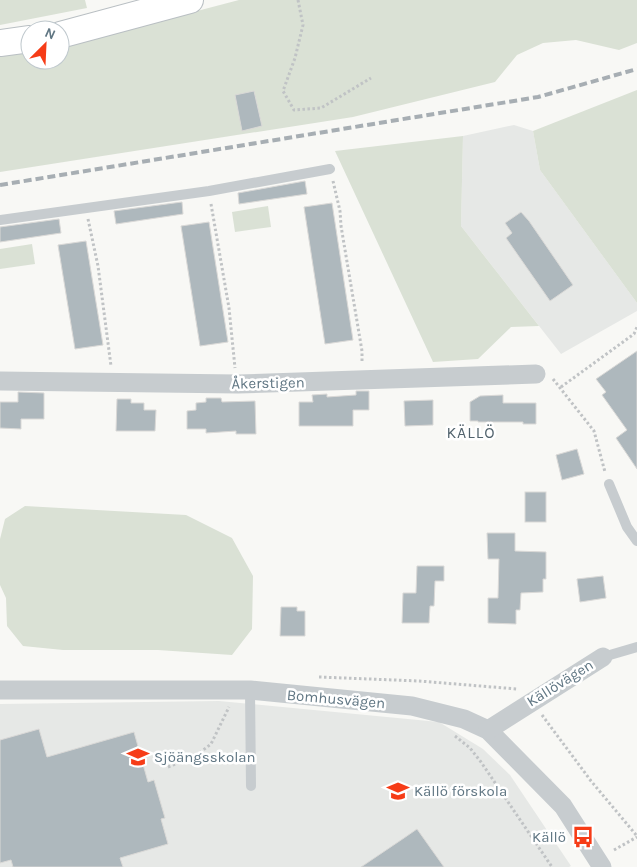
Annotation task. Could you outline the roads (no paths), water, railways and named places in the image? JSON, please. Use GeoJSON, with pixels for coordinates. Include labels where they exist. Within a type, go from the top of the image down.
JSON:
{"type":"FeatureCollection","features":[{"type":"Feature","properties":{"kind":"main road"},"geometry":{"type":"LineString","coordinates":[[70,32],[190,0]]}},
{"type":"Feature","properties":{"kind":"main road"},"geometry":{"type":"LineString","coordinates":[[0,43],[20,40]]}},
{"type":"Feature","properties":{"kind":"street","name":"Åkerstigen"},"geometry":{"type":"LineString","coordinates":[[0,381],[238,384],[536,374]]}},
{"type":"Feature","properties":{"kind":"street","name":"Källövägen"},"geometry":{"type":"LineString","coordinates":[[488,730],[603,657]]}},
{"type":"Feature","properties":{"kind":"street","name":"Bomhusvägen"},"geometry":{"type":"LineString","coordinates":[[0,690],[243,690],[412,706],[464,719],[488,730],[563,806],[602,867]]}},
{"type":"Feature","properties":{"kind":"lane"},"geometry":{"type":"LineString","coordinates":[[0,220],[209,191],[330,169]]}},
{"type":"Feature","properties":{"kind":"lane"},"geometry":{"type":"LineString","coordinates":[[609,484],[628,527],[637,541]]}},
{"type":"Feature","properties":{"kind":"lane","name":"Källövägen"},"geometry":{"type":"LineString","coordinates":[[603,657],[637,647]]}},
{"type":"Feature","properties":{"kind":"lane"},"geometry":{"type":"LineString","coordinates":[[243,690],[251,786]]}},
{"type":"Feature","properties":{"kind":"railway"},"geometry":{"type":"LineString","coordinates":[[0,185],[538,97],[637,69]]}},
{"type":"Feature","properties":{"kind":"place","name":"Sjöängsskolan"},"geometry":{"type":"Point","coordinates":[138,757]}},
{"type":"Feature","properties":{"kind":"place","name":"Källö förskola"},"geometry":{"type":"Point","coordinates":[398,791]}},
{"type":"Feature","properties":{"kind":"place","name":"Källö"},"geometry":{"type":"Point","coordinates":[583,837]}},
{"type":"Feature","properties":{"kind":"district","name":"KÄLLÖ"},"geometry":{"type":"Point","coordinates":[471,432]}}]}
